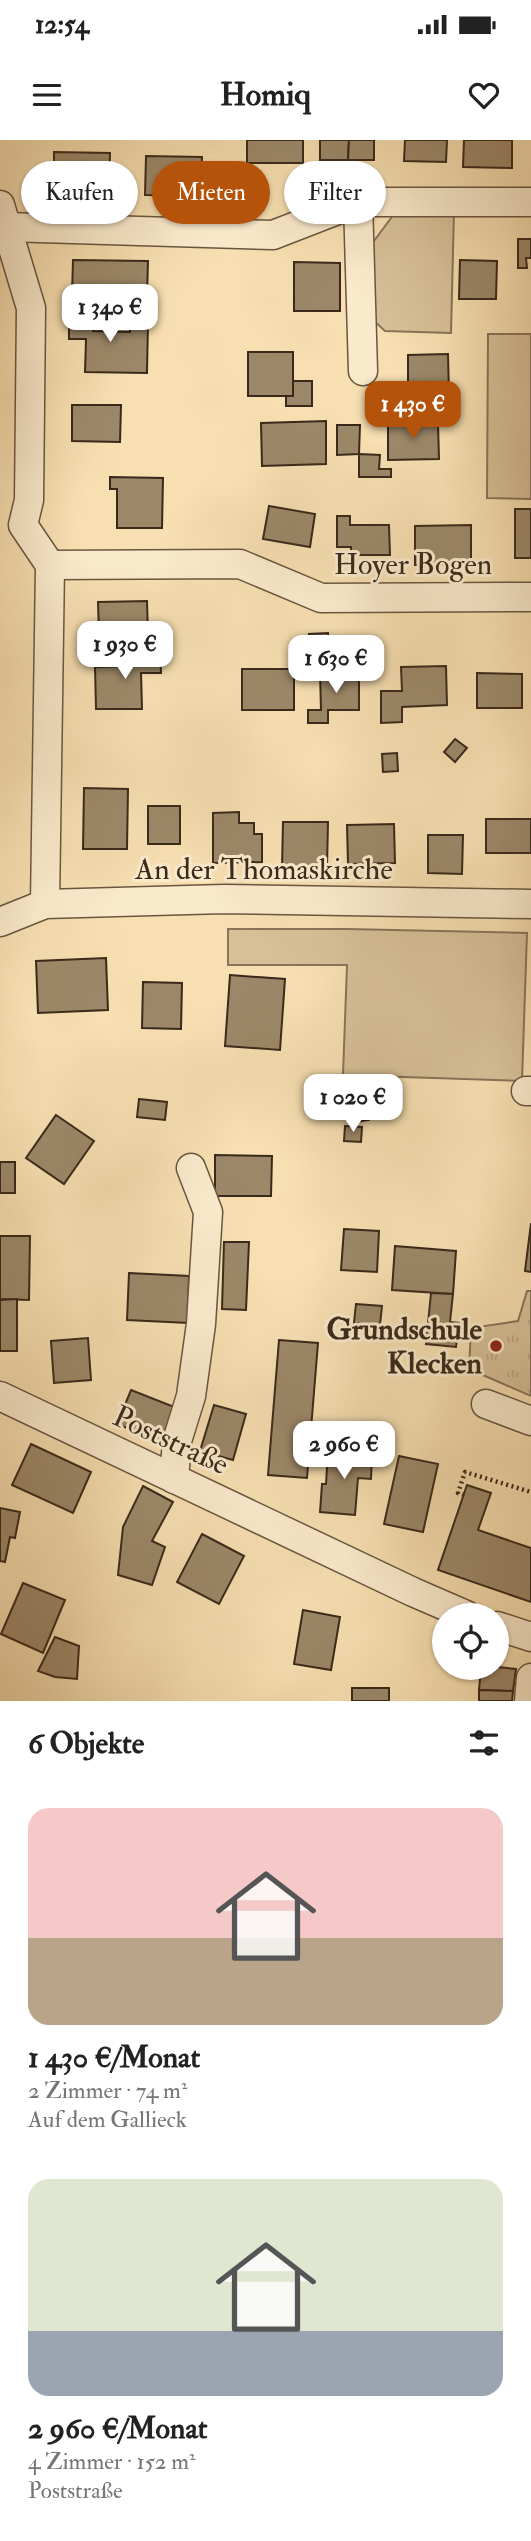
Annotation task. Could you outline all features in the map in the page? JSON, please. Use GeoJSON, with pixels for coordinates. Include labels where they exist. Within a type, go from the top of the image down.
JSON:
{"type":"FeatureCollection","features":[{"type":"Feature","properties":{"kind":"street"},"geometry":{"type":"LineString","coordinates":[[386,202],[531,202]]}},
{"type":"Feature","properties":{"kind":"street"},"geometry":{"type":"LineString","coordinates":[[45,904],[50,565],[12,523],[29,500],[32,308],[3,216],[273,235],[301,224]]}},
{"type":"Feature","properties":{"kind":"street"},"geometry":{"type":"LineString","coordinates":[[359,224],[363,371]]}},
{"type":"Feature","properties":{"kind":"street","name":"Hoyer Bogen"},"geometry":{"type":"LineString","coordinates":[[50,565],[240,564],[321,598],[531,597]]}},
{"type":"Feature","properties":{"kind":"street","name":"An der Thomaskirche"},"geometry":{"type":"LineString","coordinates":[[0,922],[45,904],[224,899],[531,904]]}},
{"type":"Feature","properties":{"kind":"street"},"geometry":{"type":"LineString","coordinates":[[174,1479],[177,1441],[191,1396],[201,1324],[208,1212],[191,1168]]}},
{"type":"Feature","properties":{"kind":"street","name":"Poststraße"},"geometry":{"type":"LineString","coordinates":[[0,1396],[440,1603]]}},
{"type":"Feature","properties":{"kind":"street"},"geometry":{"type":"LineString","coordinates":[[486,1404],[531,1421]]}},
{"type":"Feature","properties":{"kind":"street"},"geometry":{"type":"LineString","coordinates":[[509,1630],[531,1637]]}},
{"type":"Feature","properties":{"kind":"street"},"geometry":{"type":"LineString","coordinates":[[529,1701],[531,1678]]}},
{"type":"Feature","properties":{"kind":"path"},"geometry":{"type":"LineString","coordinates":[[464,1495],[458,1493],[465,1472],[531,1492]]}},
{"type":"Feature","properties":{"kind":"green space"},"geometry":{"type":"Polygon","coordinates":[[[397,210],[454,211],[451,333],[385,331],[372,319],[371,245],[397,210]]]}},
{"type":"Feature","properties":{"kind":"green space"},"geometry":{"type":"Polygon","coordinates":[[[488,334],[531,334],[531,499],[487,498],[488,334]]]}},
{"type":"Feature","properties":{"kind":"green space"},"geometry":{"type":"Polygon","coordinates":[[[228,929],[527,933],[522,1081],[343,1075],[347,965],[228,965],[228,929]]]}},
{"type":"Feature","properties":{"kind":"green space","name":"Grundschule Klecken"},"geometry":{"type":"Polygon","coordinates":[[[527,1291],[531,1291],[531,1396],[469,1369],[471,1328],[518,1321],[527,1291]]]}},
{"type":"Feature","properties":{"kind":"building"},"geometry":{"type":"Polygon","coordinates":[[[247,140],[303,140],[303,161],[247,161],[247,140]]]}},
{"type":"Feature","properties":{"kind":"building"},"geometry":{"type":"Polygon","coordinates":[[[320,140],[349,140],[348,160],[320,160],[320,140]]]}},
{"type":"Feature","properties":{"kind":"building"},"geometry":{"type":"Polygon","coordinates":[[[349,140],[374,140],[374,160],[348,160],[349,140]]]}},
{"type":"Feature","properties":{"kind":"building"},"geometry":{"type":"Polygon","coordinates":[[[405,140],[447,140],[446,162],[404,161],[405,140]]]}},
{"type":"Feature","properties":{"kind":"building"},"geometry":{"type":"Polygon","coordinates":[[[464,140],[512,140],[512,168],[463,167],[464,140]]]}},
{"type":"Feature","properties":{"kind":"building"},"geometry":{"type":"Polygon","coordinates":[[[54,152],[110,153],[110,161],[54,161],[54,152]]]}},
{"type":"Feature","properties":{"kind":"building"},"geometry":{"type":"Polygon","coordinates":[[[146,156],[202,157],[202,161],[152,161],[152,195],[145,195],[146,156]]]}},
{"type":"Feature","properties":{"kind":"building"},"geometry":{"type":"Polygon","coordinates":[[[518,239],[531,239],[531,258],[526,258],[527,268],[518,268],[518,239]]]}},
{"type":"Feature","properties":{"kind":"building"},"geometry":{"type":"Polygon","coordinates":[[[73,260],[148,261],[147,295],[72,294],[73,260]]]}},
{"type":"Feature","properties":{"kind":"building"},"geometry":{"type":"Polygon","coordinates":[[[460,260],[497,261],[496,299],[459,299],[460,260]]]}},
{"type":"Feature","properties":{"kind":"building"},"geometry":{"type":"Polygon","coordinates":[[[294,262],[340,263],[340,311],[294,311],[294,262]]]}},
{"type":"Feature","properties":{"kind":"building"},"geometry":{"type":"Polygon","coordinates":[[[69,306],[93,306],[93,331],[130,332],[130,322],[148,322],[147,373],[85,372],[86,339],[69,339],[69,306]]]}},
{"type":"Feature","properties":{"kind":"building"},"geometry":{"type":"Polygon","coordinates":[[[248,352],[293,352],[293,396],[248,396],[248,352]]]}},
{"type":"Feature","properties":{"kind":"building"},"geometry":{"type":"Polygon","coordinates":[[[448,354],[449,394],[408,394],[408,355],[448,354]]]}},
{"type":"Feature","properties":{"kind":"building"},"geometry":{"type":"Polygon","coordinates":[[[293,381],[312,381],[312,406],[286,406],[286,396],[293,396],[293,381]]]}},
{"type":"Feature","properties":{"kind":"building"},"geometry":{"type":"Polygon","coordinates":[[[72,405],[121,405],[120,442],[72,441],[72,405]]]}},
{"type":"Feature","properties":{"kind":"building"},"geometry":{"type":"Polygon","coordinates":[[[326,421],[326,464],[262,466],[261,423],[326,421]]]}},
{"type":"Feature","properties":{"kind":"building"},"geometry":{"type":"Polygon","coordinates":[[[388,423],[438,423],[439,459],[388,460],[388,423]]]}},
{"type":"Feature","properties":{"kind":"building"},"geometry":{"type":"Polygon","coordinates":[[[337,425],[360,425],[359,454],[337,455],[337,425]]]}},
{"type":"Feature","properties":{"kind":"building"},"geometry":{"type":"Polygon","coordinates":[[[359,454],[380,455],[379,469],[391,469],[391,477],[359,477],[359,454]]]}},
{"type":"Feature","properties":{"kind":"building"},"geometry":{"type":"Polygon","coordinates":[[[110,477],[163,478],[162,528],[117,528],[117,489],[110,489],[110,477]]]}},
{"type":"Feature","properties":{"kind":"building"},"geometry":{"type":"Polygon","coordinates":[[[269,506],[315,514],[310,547],[263,539],[269,506]]]}},
{"type":"Feature","properties":{"kind":"building"},"geometry":{"type":"Polygon","coordinates":[[[515,509],[531,509],[531,558],[515,558],[515,509]]]}},
{"type":"Feature","properties":{"kind":"building"},"geometry":{"type":"Polygon","coordinates":[[[337,516],[350,516],[350,525],[389,525],[390,555],[351,555],[351,547],[337,547],[337,516]]]}},
{"type":"Feature","properties":{"kind":"building"},"geometry":{"type":"Polygon","coordinates":[[[471,525],[471,565],[415,565],[415,526],[471,525]]]}},
{"type":"Feature","properties":{"kind":"building"},"geometry":{"type":"Polygon","coordinates":[[[147,601],[148,635],[99,636],[98,602],[147,601]]]}},
{"type":"Feature","properties":{"kind":"building"},"geometry":{"type":"Polygon","coordinates":[[[328,633],[329,650],[309,651],[309,634],[328,633]]]}},
{"type":"Feature","properties":{"kind":"building"},"geometry":{"type":"Polygon","coordinates":[[[160,650],[161,673],[141,673],[142,709],[96,709],[95,667],[128,666],[127,651],[160,650]]]}},
{"type":"Feature","properties":{"kind":"building"},"geometry":{"type":"Polygon","coordinates":[[[446,666],[447,705],[402,707],[402,722],[381,723],[381,691],[402,691],[401,667],[446,666]]]}},
{"type":"Feature","properties":{"kind":"building"},"geometry":{"type":"Polygon","coordinates":[[[242,669],[294,669],[294,710],[242,710],[242,669]]]}},
{"type":"Feature","properties":{"kind":"building"},"geometry":{"type":"Polygon","coordinates":[[[320,672],[359,672],[359,710],[328,710],[328,723],[308,723],[308,710],[321,710],[320,672]]]}},
{"type":"Feature","properties":{"kind":"building"},"geometry":{"type":"Polygon","coordinates":[[[477,673],[522,674],[522,708],[477,708],[477,673]]]}},
{"type":"Feature","properties":{"kind":"building"},"geometry":{"type":"Polygon","coordinates":[[[455,739],[467,748],[455,762],[444,752],[455,739]]]}},
{"type":"Feature","properties":{"kind":"building"},"geometry":{"type":"Polygon","coordinates":[[[397,753],[398,771],[383,772],[382,754],[397,753]]]}},
{"type":"Feature","properties":{"kind":"building"},"geometry":{"type":"Polygon","coordinates":[[[84,788],[128,789],[127,849],[83,849],[84,788]]]}},
{"type":"Feature","properties":{"kind":"building"},"geometry":{"type":"Polygon","coordinates":[[[148,806],[180,806],[180,844],[148,844],[148,806]]]}},
{"type":"Feature","properties":{"kind":"building"},"geometry":{"type":"Polygon","coordinates":[[[239,812],[239,823],[254,823],[254,834],[262,834],[262,862],[213,863],[213,813],[239,812]]]}},
{"type":"Feature","properties":{"kind":"building"},"geometry":{"type":"Polygon","coordinates":[[[486,819],[531,819],[531,853],[486,853],[486,819]]]}},
{"type":"Feature","properties":{"kind":"building"},"geometry":{"type":"Polygon","coordinates":[[[283,822],[328,822],[327,868],[282,868],[283,822]]]}},
{"type":"Feature","properties":{"kind":"building"},"geometry":{"type":"Polygon","coordinates":[[[394,824],[395,863],[348,864],[347,825],[394,824]]]}},
{"type":"Feature","properties":{"kind":"building"},"geometry":{"type":"Polygon","coordinates":[[[428,835],[463,835],[462,874],[428,873],[428,835]]]}},
{"type":"Feature","properties":{"kind":"building"},"geometry":{"type":"Polygon","coordinates":[[[106,958],[108,1010],[38,1013],[36,961],[106,958]]]}},
{"type":"Feature","properties":{"kind":"building"},"geometry":{"type":"Polygon","coordinates":[[[230,975],[285,979],[280,1050],[225,1046],[230,975]]]}},
{"type":"Feature","properties":{"kind":"building"},"geometry":{"type":"Polygon","coordinates":[[[143,982],[182,983],[181,1029],[142,1028],[143,982]]]}},
{"type":"Feature","properties":{"kind":"building"},"geometry":{"type":"Polygon","coordinates":[[[139,1099],[167,1102],[165,1120],[137,1117],[139,1099]]]}},
{"type":"Feature","properties":{"kind":"building"},"geometry":{"type":"Polygon","coordinates":[[[368,1107],[369,1120],[354,1122],[353,1110],[368,1107]]]}},
{"type":"Feature","properties":{"kind":"building"},"geometry":{"type":"Polygon","coordinates":[[[56,1115],[94,1141],[64,1184],[26,1158],[56,1115]]]}},
{"type":"Feature","properties":{"kind":"building"},"geometry":{"type":"Polygon","coordinates":[[[345,1126],[362,1127],[361,1142],[344,1141],[345,1126]]]}},
{"type":"Feature","properties":{"kind":"building"},"geometry":{"type":"Polygon","coordinates":[[[215,1155],[272,1156],[271,1196],[215,1196],[215,1155]]]}},
{"type":"Feature","properties":{"kind":"building"},"geometry":{"type":"Polygon","coordinates":[[[0,1162],[15,1162],[15,1193],[0,1193],[0,1162]]]}},
{"type":"Feature","properties":{"kind":"building"},"geometry":{"type":"Polygon","coordinates":[[[531,1223],[531,1272],[525,1271],[531,1223]]]}},
{"type":"Feature","properties":{"kind":"building"},"geometry":{"type":"Polygon","coordinates":[[[344,1229],[379,1231],[377,1272],[341,1270],[344,1229]]]}},
{"type":"Feature","properties":{"kind":"building"},"geometry":{"type":"Polygon","coordinates":[[[0,1236],[30,1236],[29,1300],[0,1299],[0,1236]]]}},
{"type":"Feature","properties":{"kind":"building"},"geometry":{"type":"Polygon","coordinates":[[[224,1242],[249,1242],[246,1310],[222,1309],[224,1242]]]}},
{"type":"Feature","properties":{"kind":"building"},"geometry":{"type":"Polygon","coordinates":[[[395,1246],[456,1251],[453,1294],[392,1290],[395,1246]]]}},
{"type":"Feature","properties":{"kind":"building"},"geometry":{"type":"Polygon","coordinates":[[[129,1273],[189,1276],[188,1323],[127,1320],[129,1273]]]}},
{"type":"Feature","properties":{"kind":"building"},"geometry":{"type":"Polygon","coordinates":[[[431,1293],[453,1294],[450,1322],[459,1323],[456,1347],[426,1344],[431,1293]]]}},
{"type":"Feature","properties":{"kind":"building"},"geometry":{"type":"Polygon","coordinates":[[[17,1299],[17,1351],[0,1351],[0,1300],[17,1299]]]}},
{"type":"Feature","properties":{"kind":"building"},"geometry":{"type":"Polygon","coordinates":[[[356,1304],[382,1306],[380,1325],[354,1323],[356,1304]]]}},
{"type":"Feature","properties":{"kind":"building"},"geometry":{"type":"Polygon","coordinates":[[[88,1338],[91,1380],[54,1383],[51,1341],[88,1338]]]}},
{"type":"Feature","properties":{"kind":"building"},"geometry":{"type":"Polygon","coordinates":[[[279,1340],[318,1343],[307,1478],[268,1475],[279,1340]]]}},
{"type":"Feature","properties":{"kind":"building"},"geometry":{"type":"Polygon","coordinates":[[[131,1390],[182,1410],[168,1445],[117,1424],[131,1390]]]}},
{"type":"Feature","properties":{"kind":"building"},"geometry":{"type":"Polygon","coordinates":[[[214,1405],[246,1414],[233,1460],[200,1451],[214,1405]]]}},
{"type":"Feature","properties":{"kind":"building"},"geometry":{"type":"Polygon","coordinates":[[[31,1444],[91,1472],[73,1513],[12,1485],[31,1444]]]}},
{"type":"Feature","properties":{"kind":"building"},"geometry":{"type":"Polygon","coordinates":[[[328,1451],[372,1454],[371,1479],[358,1478],[355,1515],[320,1512],[322,1484],[326,1484],[328,1451]]]}},
{"type":"Feature","properties":{"kind":"building"},"geometry":{"type":"Polygon","coordinates":[[[399,1456],[438,1464],[423,1532],[384,1524],[399,1456]]]}},
{"type":"Feature","properties":{"kind":"building"},"geometry":{"type":"Polygon","coordinates":[[[467,1485],[491,1493],[478,1530],[531,1548],[531,1602],[438,1570],[467,1485]]]}},
{"type":"Feature","properties":{"kind":"building"},"geometry":{"type":"Polygon","coordinates":[[[143,1486],[173,1502],[152,1541],[165,1547],[152,1585],[118,1575],[123,1527],[143,1486]]]}},
{"type":"Feature","properties":{"kind":"building"},"geometry":{"type":"Polygon","coordinates":[[[0,1508],[20,1512],[15,1538],[10,1537],[5,1562],[0,1561],[0,1508]]]}},
{"type":"Feature","properties":{"kind":"building"},"geometry":{"type":"Polygon","coordinates":[[[202,1534],[244,1556],[219,1604],[177,1582],[202,1534]]]}},
{"type":"Feature","properties":{"kind":"building"},"geometry":{"type":"Polygon","coordinates":[[[23,1583],[65,1600],[43,1653],[1,1634],[23,1583]]]}},
{"type":"Feature","properties":{"kind":"building"},"geometry":{"type":"Polygon","coordinates":[[[303,1610],[340,1617],[331,1670],[294,1664],[303,1610]]]}},
{"type":"Feature","properties":{"kind":"building"},"geometry":{"type":"Polygon","coordinates":[[[55,1637],[79,1646],[77,1679],[55,1677],[38,1671],[55,1637]]]}},
{"type":"Feature","properties":{"kind":"building"},"geometry":{"type":"Polygon","coordinates":[[[509,1668],[516,1669],[513,1691],[479,1690],[480,1680],[509,1680],[509,1668]]]}},
{"type":"Feature","properties":{"kind":"building"},"geometry":{"type":"Polygon","coordinates":[[[352,1688],[389,1688],[389,1701],[352,1701],[352,1688]]]}},
{"type":"Feature","properties":{"kind":"building"},"geometry":{"type":"Polygon","coordinates":[[[479,1690],[513,1691],[512,1701],[479,1701],[479,1690]]]}},
{"type":"Feature","properties":{"kind":"place","name":"Grundschule Klecken"},"geometry":{"type":"Point","coordinates":[496,1346]}}]}
